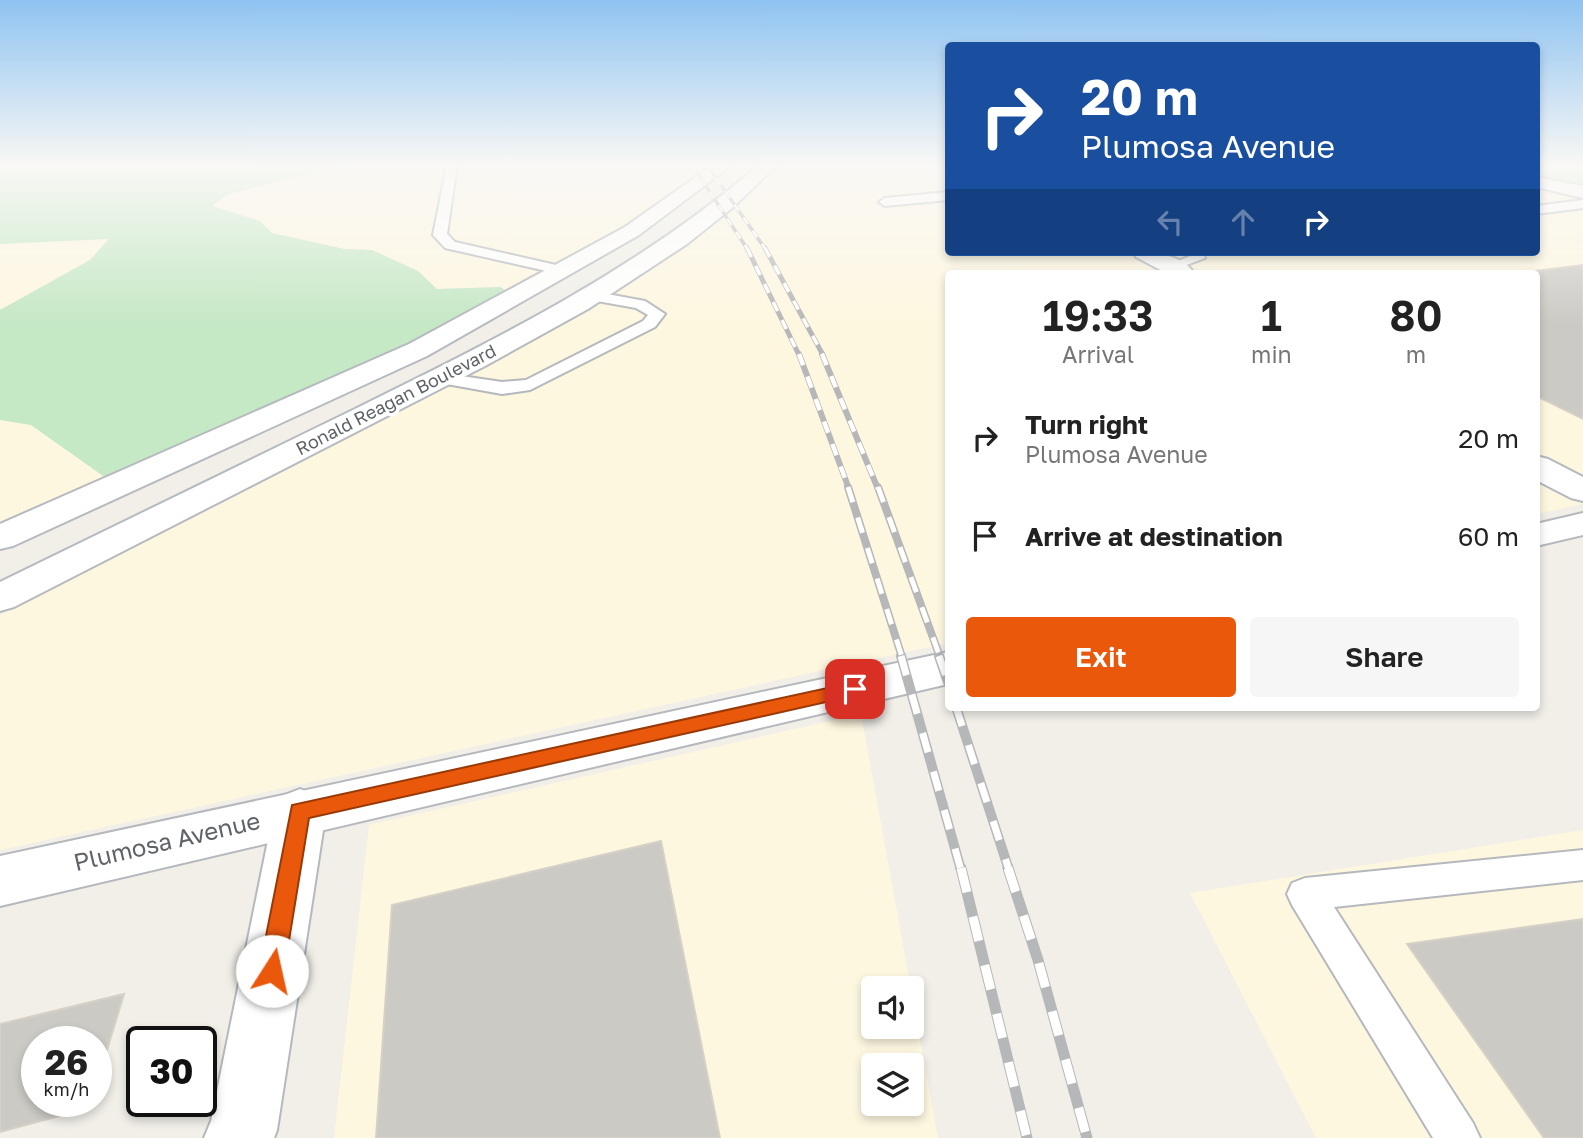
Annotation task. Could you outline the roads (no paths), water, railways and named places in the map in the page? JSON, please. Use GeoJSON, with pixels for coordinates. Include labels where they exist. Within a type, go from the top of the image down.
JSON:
{"type":"FeatureCollection","features":[{"type":"Feature","properties":{"kind":"main road","name":"Ronald Reagan Boulevard"},"geometry":{"type":"LineString","coordinates":[[0,538],[418,350],[564,271],[650,218]]}},
{"type":"Feature","properties":{"kind":"main road","name":"Ronald Reagan Boulevard"},"geometry":{"type":"LineString","coordinates":[[0,598],[492,353],[591,296],[706,218]]}},
{"type":"Feature","properties":{"kind":"main road"},"geometry":{"type":"LineString","coordinates":[[1151,256],[1177,270]]}},
{"type":"Feature","properties":{"kind":"main road"},"geometry":{"type":"LineString","coordinates":[[1540,468],[1583,491]]}},
{"type":"Feature","properties":{"kind":"main road"},"geometry":{"type":"LineString","coordinates":[[1540,534],[1583,524]]}},
{"type":"Feature","properties":{"kind":"main road","name":"Plumosa Avenue"},"geometry":{"type":"LineString","coordinates":[[0,881],[300,811],[945,669]]}},
{"type":"Feature","properties":{"kind":"main road"},"geometry":{"type":"LineString","coordinates":[[238,1138],[243,1130],[300,811]]}},
{"type":"Feature","properties":{"kind":"lane"},"geometry":{"type":"LineString","coordinates":[[443,218],[440,235],[450,245],[564,271]]}},
{"type":"Feature","properties":{"kind":"lane"},"geometry":{"type":"LineString","coordinates":[[1177,270],[1197,256]]}},
{"type":"Feature","properties":{"kind":"lane"},"geometry":{"type":"LineString","coordinates":[[441,378],[502,388],[530,386],[649,324],[657,314],[640,304],[591,296]]}},
{"type":"Feature","properties":{"kind":"lane"},"geometry":{"type":"LineString","coordinates":[[1458,1138],[1305,894],[1583,865]]}},
{"type":"Feature","properties":{"kind":"railway"},"geometry":{"type":"LineString","coordinates":[[727,218],[748,250]]}},
{"type":"Feature","properties":{"kind":"railway"},"geometry":{"type":"LineString","coordinates":[[744,218],[766,250]]}},
{"type":"Feature","properties":{"kind":"railway"},"geometry":{"type":"LineString","coordinates":[[765,248],[823,355]]}},
{"type":"Feature","properties":{"kind":"railway"},"geometry":{"type":"LineString","coordinates":[[748,250],[799,355]]}},
{"type":"Feature","properties":{"kind":"railway"},"geometry":{"type":"LineString","coordinates":[[799,354],[849,489]]}},
{"type":"Feature","properties":{"kind":"railway"},"geometry":{"type":"LineString","coordinates":[[822,354],[878,489]]}},
{"type":"Feature","properties":{"kind":"railway"},"geometry":{"type":"LineString","coordinates":[[848,487],[902,657]]}},
{"type":"Feature","properties":{"kind":"railway"},"geometry":{"type":"LineString","coordinates":[[878,487],[940,657]]}},
{"type":"Feature","properties":{"kind":"railway"},"geometry":{"type":"LineString","coordinates":[[901,656],[961,870]]}},
{"type":"Feature","properties":{"kind":"railway"},"geometry":{"type":"LineString","coordinates":[[939,656],[945,673]]}},
{"type":"Feature","properties":{"kind":"railway"},"geometry":{"type":"LineString","coordinates":[[957,711],[1009,870]]}},
{"type":"Feature","properties":{"kind":"railway"},"geometry":{"type":"LineString","coordinates":[[961,868],[1027,1138]]}},
{"type":"Feature","properties":{"kind":"railway"},"geometry":{"type":"LineString","coordinates":[[1008,868],[1038,960],[1087,1138]]}}]}
